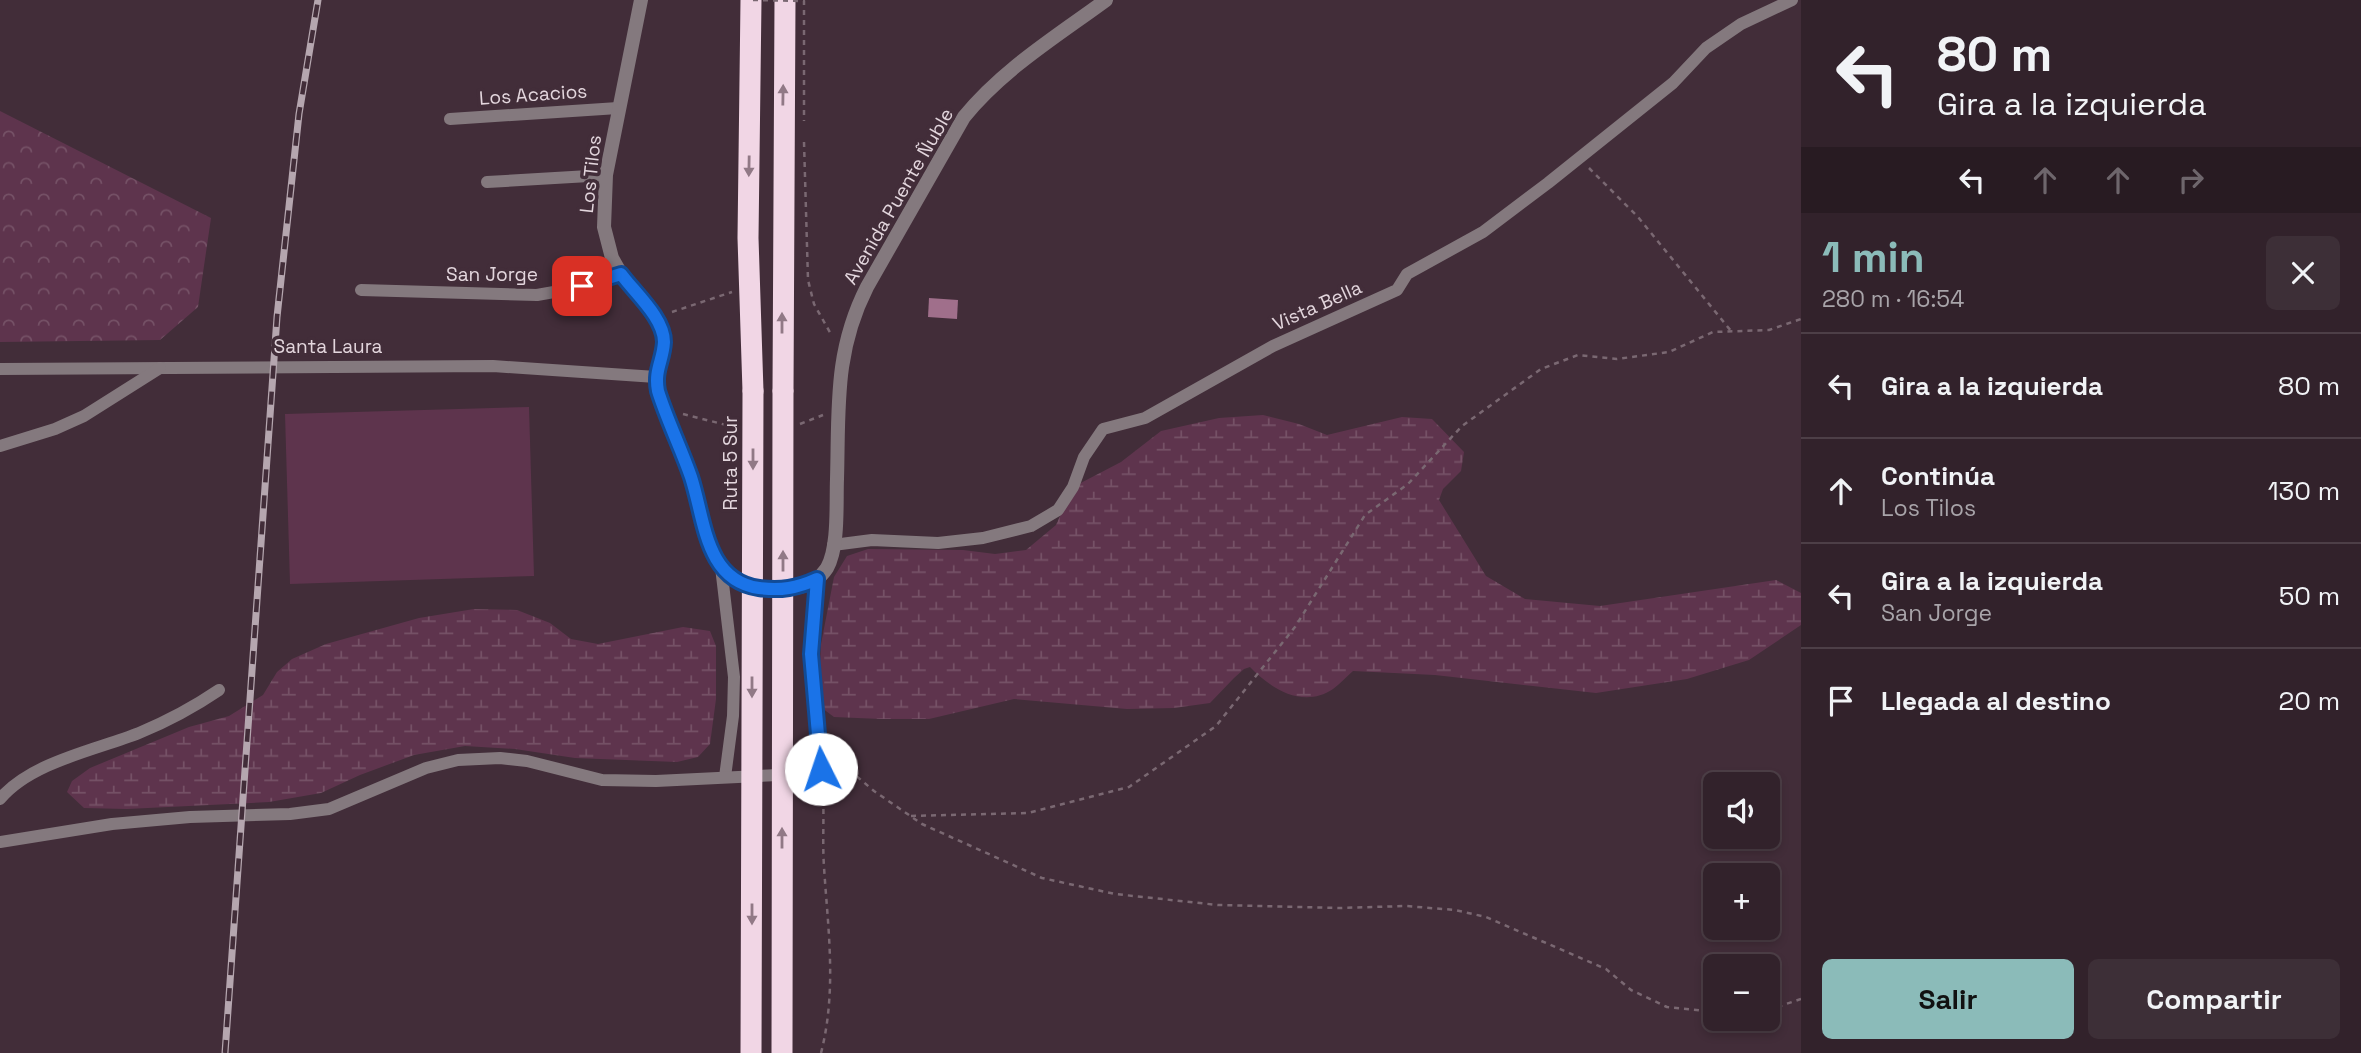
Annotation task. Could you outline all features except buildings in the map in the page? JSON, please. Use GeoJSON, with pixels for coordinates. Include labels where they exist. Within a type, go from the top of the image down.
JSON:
{"type":"FeatureCollection","features":[{"type":"Feature","properties":{"kind":"highway","name":"Ruta 5 Sur"},"geometry":{"type":"LineString","coordinates":[[751,1053],[753,391],[749,291],[752,0]]}},
{"type":"Feature","properties":{"kind":"highway"},"geometry":{"type":"LineString","coordinates":[[782,1053],[785,0]]}},
{"type":"Feature","properties":{"kind":"street","name":"Los Tilos"},"geometry":{"type":"LineString","coordinates":[[641,0],[606,175],[604,227],[612,258],[621,274],[657,317]]}},
{"type":"Feature","properties":{"kind":"street","name":"Avenida Puente Ñuble"},"geometry":{"type":"LineString","coordinates":[[817,579],[828,566],[836,520],[840,386],[844,349],[854,314],[867,287],[964,117],[981,96],[1106,0]]}},
{"type":"Feature","properties":{"kind":"street","name":"Vista Bella"},"geometry":{"type":"LineString","coordinates":[[833,545],[872,540],[938,543],[983,538],[1031,526],[1058,510],[1073,487],[1084,457],[1103,429],[1145,418],[1273,346],[1397,290],[1407,274],[1483,232],[1579,158],[1673,83],[1706,48],[1741,24],[1792,0]]}},
{"type":"Feature","properties":{"kind":"street","name":"Los Acacios"},"geometry":{"type":"LineString","coordinates":[[450,119],[618,108]]}},
{"type":"Feature","properties":{"kind":"street"},"geometry":{"type":"LineString","coordinates":[[487,183],[606,175]]}},
{"type":"Feature","properties":{"kind":"street","name":"San Jorge"},"geometry":{"type":"LineString","coordinates":[[361,290],[537,295],[582,286],[621,274]]}},
{"type":"Feature","properties":{"kind":"street"},"geometry":{"type":"LineString","coordinates":[[0,842],[112,824],[190,817],[290,814],[328,809],[426,768],[458,760],[500,758],[527,761],[602,780],[656,782],[778,775],[821,769],[811,654],[817,579],[800,587],[766,589],[746,586],[730,578],[721,567],[713,553],[691,477],[663,408],[656,377],[664,342],[657,317]]}},
{"type":"Feature","properties":{"kind":"street","name":"Santa Laura"},"geometry":{"type":"LineString","coordinates":[[0,369],[295,365],[493,366],[656,377]]}},
{"type":"Feature","properties":{"kind":"street"},"geometry":{"type":"LineString","coordinates":[[0,446],[55,429],[83,416],[160,368]]}},
{"type":"Feature","properties":{"kind":"street"},"geometry":{"type":"LineString","coordinates":[[721,567],[734,677],[733,716],[725,777]]}},
{"type":"Feature","properties":{"kind":"street"},"geometry":{"type":"LineString","coordinates":[[1,794],[42,769],[157,725],[219,690]]}},
{"type":"Feature","properties":{"kind":"path"},"geometry":{"type":"LineString","coordinates":[[752,0],[804,1],[804,121]]}},
{"type":"Feature","properties":{"kind":"path"},"geometry":{"type":"LineString","coordinates":[[804,135],[808,280],[820,316],[844,349]]}},
{"type":"Feature","properties":{"kind":"path"},"geometry":{"type":"LineString","coordinates":[[1579,158],[1638,217],[1731,331]]}},
{"type":"Feature","properties":{"kind":"path"},"geometry":{"type":"LineString","coordinates":[[657,317],[731,292],[749,291]]}},
{"type":"Feature","properties":{"kind":"path"},"geometry":{"type":"LineString","coordinates":[[911,816],[1028,813],[1129,788],[1216,726],[1295,627],[1365,515],[1408,484],[1462,426],[1541,369],[1578,355],[1617,359],[1669,352],[1713,332],[1769,330],[1801,319]]}},
{"type":"Feature","properties":{"kind":"path"},"geometry":{"type":"LineString","coordinates":[[821,1053],[827,1031],[831,973],[821,769],[833,757],[874,791],[922,824],[1042,878],[1115,894],[1218,905],[1339,908],[1406,906],[1486,917],[1606,969],[1631,990],[1667,1007],[1703,1011]]}},
{"type":"Feature","properties":{"kind":"path"},"geometry":{"type":"LineString","coordinates":[[1780,1006],[1801,999]]}},
{"type":"Feature","properties":{"kind":"green space"},"geometry":{"type":"Polygon","coordinates":[[[0,111],[211,218],[198,307],[160,340],[0,342],[0,111]]]}},
{"type":"Feature","properties":{"kind":"green space"},"geometry":{"type":"Polygon","coordinates":[[[529,407],[534,576],[290,584],[285,414],[529,407]]]}},
{"type":"Feature","properties":{"kind":"green space"},"geometry":{"type":"Polygon","coordinates":[[[1263,415],[1299,424],[1327,435],[1402,417],[1432,419],[1464,452],[1461,471],[1443,489],[1439,500],[1486,576],[1525,599],[1600,606],[1776,580],[1801,593],[1801,625],[1749,660],[1687,679],[1596,693],[1435,675],[1353,671],[1322,695],[1299,697],[1268,683],[1250,667],[1234,678],[1210,703],[1174,708],[1127,709],[1014,699],[929,719],[881,719],[834,717],[818,705],[821,644],[834,577],[847,556],[868,549],[963,550],[995,554],[1026,550],[1056,525],[1073,487],[1121,462],[1161,431],[1219,418],[1263,415]]]}},
{"type":"Feature","properties":{"kind":"green space"},"geometry":{"type":"Polygon","coordinates":[[[474,609],[517,610],[550,623],[571,639],[598,644],[683,627],[710,631],[716,646],[716,699],[710,744],[698,757],[677,762],[575,758],[515,749],[465,746],[414,755],[321,793],[269,802],[127,809],[84,808],[67,792],[72,781],[90,768],[189,727],[229,716],[263,695],[277,672],[292,659],[326,644],[419,618],[474,609]]]}},
{"type":"Feature","properties":{"kind":"shaded area"},"geometry":{"type":"Polygon","coordinates":[[[929,298],[958,300],[957,319],[928,317],[929,298]]]}},
{"type":"Feature","properties":{"kind":"railway"},"geometry":{"type":"LineString","coordinates":[[225,1053],[277,317],[299,114],[318,0]]}},
{"type":"Feature","properties":{"kind":"route"},"geometry":{"type":"LineString","coordinates":[[582,286],[621,274],[657,317],[664,342],[657,368],[658,391],[691,477],[713,553],[721,567],[730,578],[746,586],[766,589],[800,587],[817,579],[811,654],[821,769]]}}]}
